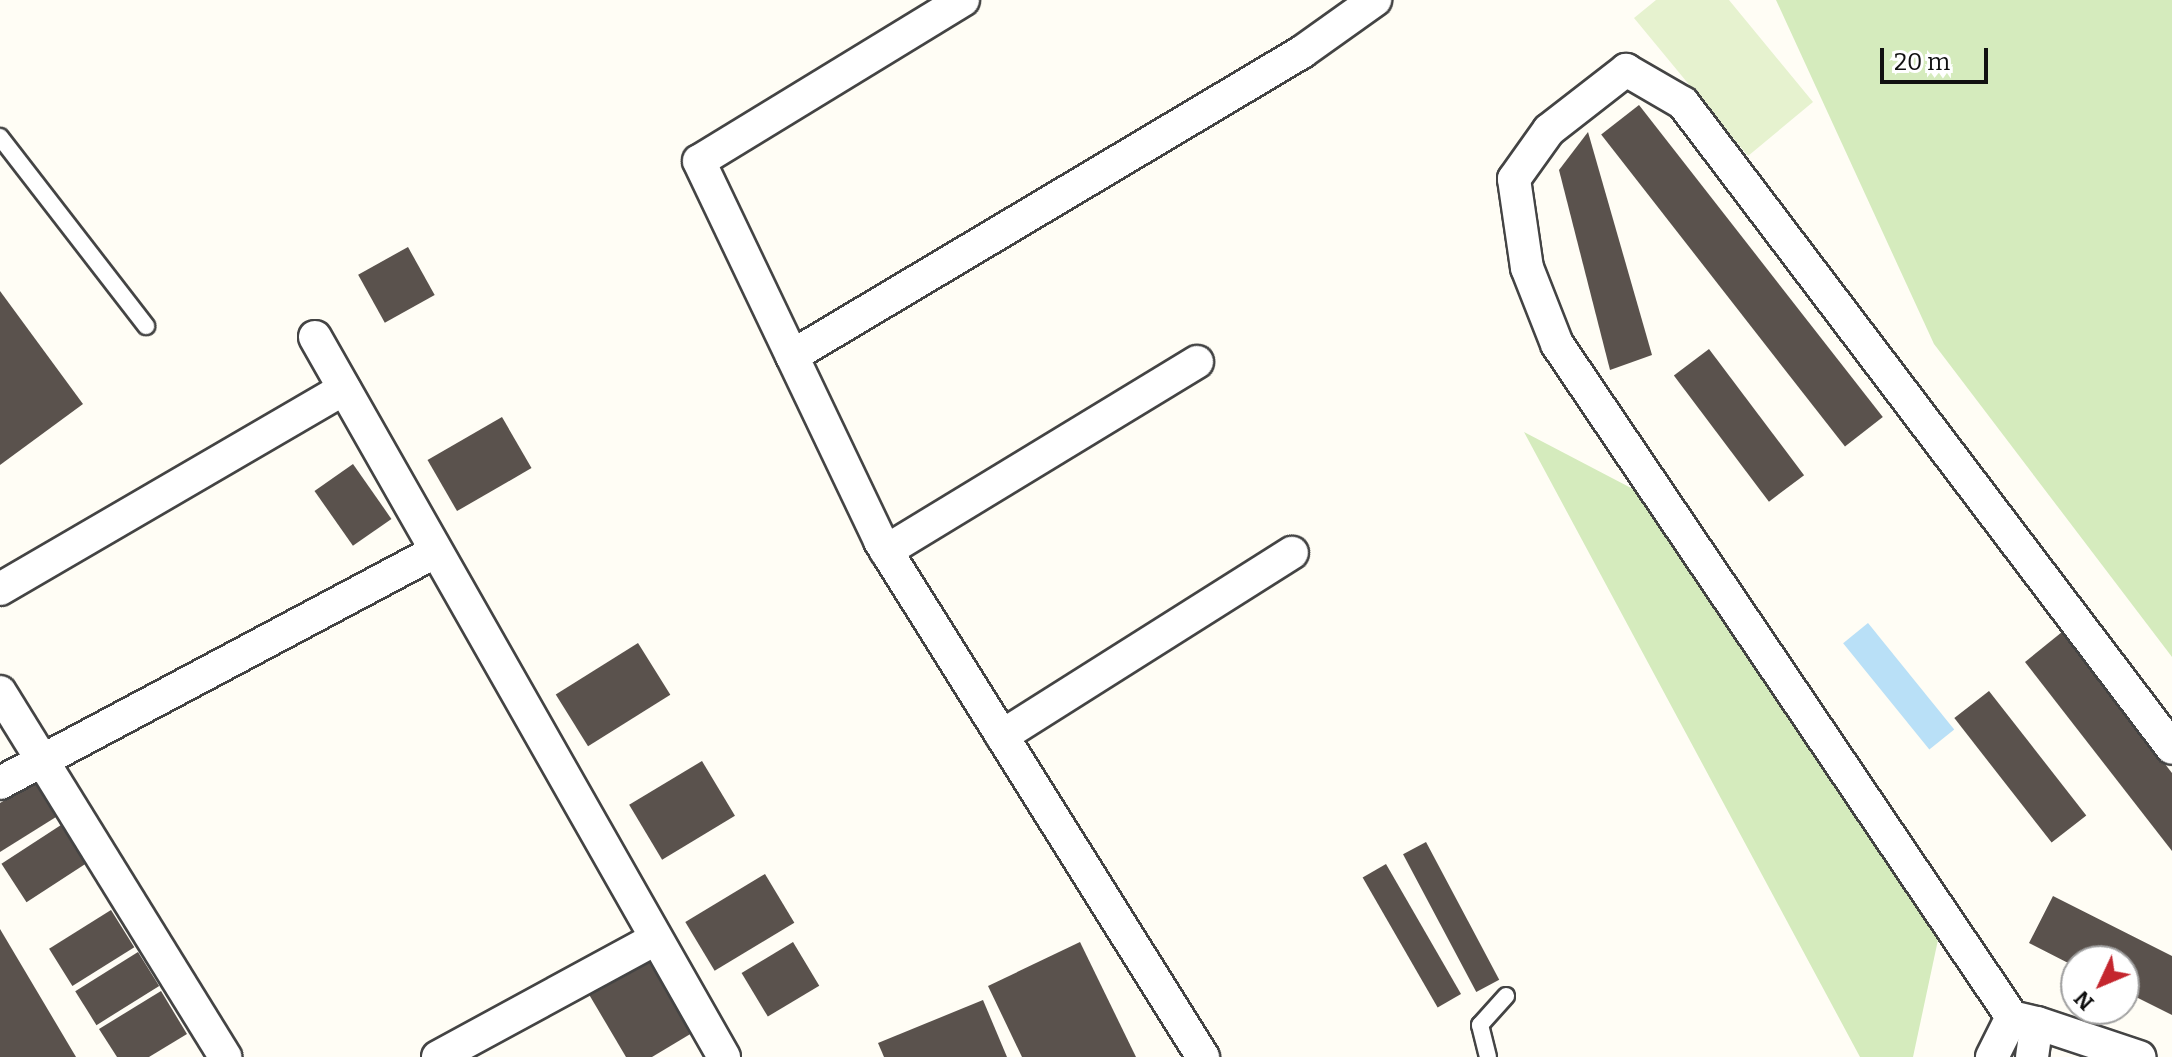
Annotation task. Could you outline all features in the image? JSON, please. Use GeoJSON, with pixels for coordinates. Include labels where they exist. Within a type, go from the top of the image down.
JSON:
{"type":"FeatureCollection","features":[{"type":"Feature","properties":{"kind":"street"},"geometry":{"type":"LineString","coordinates":[[963,0],[699,161],[886,551],[1203,1057]]}},
{"type":"Feature","properties":{"kind":"street"},"geometry":{"type":"LineString","coordinates":[[792,356],[1302,52],[1375,0]]}},
{"type":"Feature","properties":{"kind":"street"},"geometry":{"type":"LineString","coordinates":[[2032,1057],[2024,1020],[1557,344],[1527,268],[1514,179],[1549,130],[1626,70],[1683,103],[2172,748]]}},
{"type":"Feature","properties":{"kind":"street"},"geometry":{"type":"LineString","coordinates":[[315,337],[434,552],[724,1057]]}},
{"type":"Feature","properties":{"kind":"street"},"geometry":{"type":"LineString","coordinates":[[886,551],[1197,362]]}},
{"type":"Feature","properties":{"kind":"street"},"geometry":{"type":"LineString","coordinates":[[0,589],[344,389]]}},
{"type":"Feature","properties":{"kind":"street"},"geometry":{"type":"LineString","coordinates":[[0,783],[434,552]]}},
{"type":"Feature","properties":{"kind":"street"},"geometry":{"type":"LineString","coordinates":[[1002,736],[1292,553]]}},
{"type":"Feature","properties":{"kind":"street"},"geometry":{"type":"LineString","coordinates":[[0,692],[225,1057]]}},
{"type":"Feature","properties":{"kind":"street"},"geometry":{"type":"LineString","coordinates":[[438,1057],[655,939]]}},
{"type":"Feature","properties":{"kind":"street"},"geometry":{"type":"LineString","coordinates":[[1992,1057],[2024,1020]]}},
{"type":"Feature","properties":{"kind":"street"},"geometry":{"type":"LineString","coordinates":[[2024,1020],[2139,1057]]}},
{"type":"Feature","properties":{"kind":"lane"},"geometry":{"type":"LineString","coordinates":[[0,137],[146,326]]}},
{"type":"Feature","properties":{"kind":"lane"},"geometry":{"type":"LineString","coordinates":[[1488,1057],[1480,1025],[1506,996]]}},
{"type":"Feature","properties":{"kind":"green space"},"geometry":{"type":"Polygon","coordinates":[[[1656,0],[1729,0],[1813,102],[1748,156],[1634,18],[1656,0]]]}},
{"type":"Feature","properties":{"kind":"green space"},"geometry":{"type":"Polygon","coordinates":[[[1776,0],[2172,0],[2172,657],[1934,344],[1776,0]]]}},
{"type":"Feature","properties":{"kind":"green space"},"geometry":{"type":"Polygon","coordinates":[[[1524,432],[1654,500],[1948,893],[1913,1057],[1860,1057],[1524,432]]]}},
{"type":"Feature","properties":{"kind":"water"},"geometry":{"type":"Polygon","coordinates":[[[1868,623],[1954,729],[1929,750],[1843,643],[1868,623]]]}},
{"type":"Feature","properties":{"kind":"building"},"geometry":{"type":"Polygon","coordinates":[[[1639,105],[1883,417],[1845,447],[1601,135],[1639,105]]]}},
{"type":"Feature","properties":{"kind":"building"},"geometry":{"type":"Polygon","coordinates":[[[1588,132],[1652,355],[1610,370],[1559,170],[1588,132]]]}},
{"type":"Feature","properties":{"kind":"building"},"geometry":{"type":"Polygon","coordinates":[[[408,247],[435,295],[385,323],[358,275],[408,247]]]}},
{"type":"Feature","properties":{"kind":"building"},"geometry":{"type":"Polygon","coordinates":[[[0,291],[83,404],[0,465],[0,291]]]}},
{"type":"Feature","properties":{"kind":"building"},"geometry":{"type":"Polygon","coordinates":[[[1709,349],[1804,475],[1769,502],[1674,375],[1709,349]]]}},
{"type":"Feature","properties":{"kind":"building"},"geometry":{"type":"Polygon","coordinates":[[[502,417],[532,468],[457,511],[428,460],[502,417]]]}},
{"type":"Feature","properties":{"kind":"building"},"geometry":{"type":"Polygon","coordinates":[[[353,464],[391,519],[353,546],[314,491],[353,464]]]}},
{"type":"Feature","properties":{"kind":"building"},"geometry":{"type":"Polygon","coordinates":[[[2062,632],[2172,773],[2172,851],[2025,662],[2062,632]]]}},
{"type":"Feature","properties":{"kind":"building"},"geometry":{"type":"Polygon","coordinates":[[[638,643],[670,695],[588,746],[556,694],[638,643]]]}},
{"type":"Feature","properties":{"kind":"building"},"geometry":{"type":"Polygon","coordinates":[[[1989,691],[2086,816],[2052,843],[1954,718],[1989,691]]]}},
{"type":"Feature","properties":{"kind":"building"},"geometry":{"type":"Polygon","coordinates":[[[702,761],[735,816],[662,860],[629,805],[702,761]]]}},
{"type":"Feature","properties":{"kind":"building"},"geometry":{"type":"Polygon","coordinates":[[[35,782],[56,817],[0,852],[0,803],[35,782]]]}},
{"type":"Feature","properties":{"kind":"building"},"geometry":{"type":"Polygon","coordinates":[[[61,825],[86,864],[27,902],[1,864],[61,825]]]}},
{"type":"Feature","properties":{"kind":"building"},"geometry":{"type":"Polygon","coordinates":[[[1426,842],[1499,980],[1476,992],[1403,854],[1426,842]]]}},
{"type":"Feature","properties":{"kind":"building"},"geometry":{"type":"Polygon","coordinates":[[[1386,864],[1461,994],[1438,1007],[1363,877],[1386,864]]]}},
{"type":"Feature","properties":{"kind":"building"},"geometry":{"type":"Polygon","coordinates":[[[765,874],[794,923],[715,971],[685,922],[765,874]]]}},
{"type":"Feature","properties":{"kind":"building"},"geometry":{"type":"Polygon","coordinates":[[[2053,896],[2172,956],[2172,1015],[2140,999],[2140,945],[2060,945],[2060,959],[2029,943],[2053,896]]]}},
{"type":"Feature","properties":{"kind":"building"},"geometry":{"type":"Polygon","coordinates":[[[111,910],[134,947],[72,986],[49,949],[111,910]]]}},
{"type":"Feature","properties":{"kind":"building"},"geometry":{"type":"Polygon","coordinates":[[[0,929],[76,1057],[0,1057],[0,929]]]}},
{"type":"Feature","properties":{"kind":"building"},"geometry":{"type":"Polygon","coordinates":[[[793,942],[819,986],[768,1017],[742,973],[793,942]]]}},
{"type":"Feature","properties":{"kind":"building"},"geometry":{"type":"Polygon","coordinates":[[[1080,942],[1136,1057],[1022,1057],[988,986],[1080,942]]]}},
{"type":"Feature","properties":{"kind":"building"},"geometry":{"type":"Polygon","coordinates":[[[643,951],[692,1033],[652,1057],[626,1057],[584,986],[643,951]]]}},
{"type":"Feature","properties":{"kind":"building"},"geometry":{"type":"Polygon","coordinates":[[[138,952],[159,986],[96,1025],[75,991],[138,952]]]}},
{"type":"Feature","properties":{"kind":"building"},"geometry":{"type":"Polygon","coordinates":[[[161,991],[187,1034],[149,1057],[117,1057],[99,1029],[161,991]]]}},
{"type":"Feature","properties":{"kind":"building"},"geometry":{"type":"Polygon","coordinates":[[[983,1000],[1007,1057],[884,1057],[878,1043],[983,1000]]]}}]}
